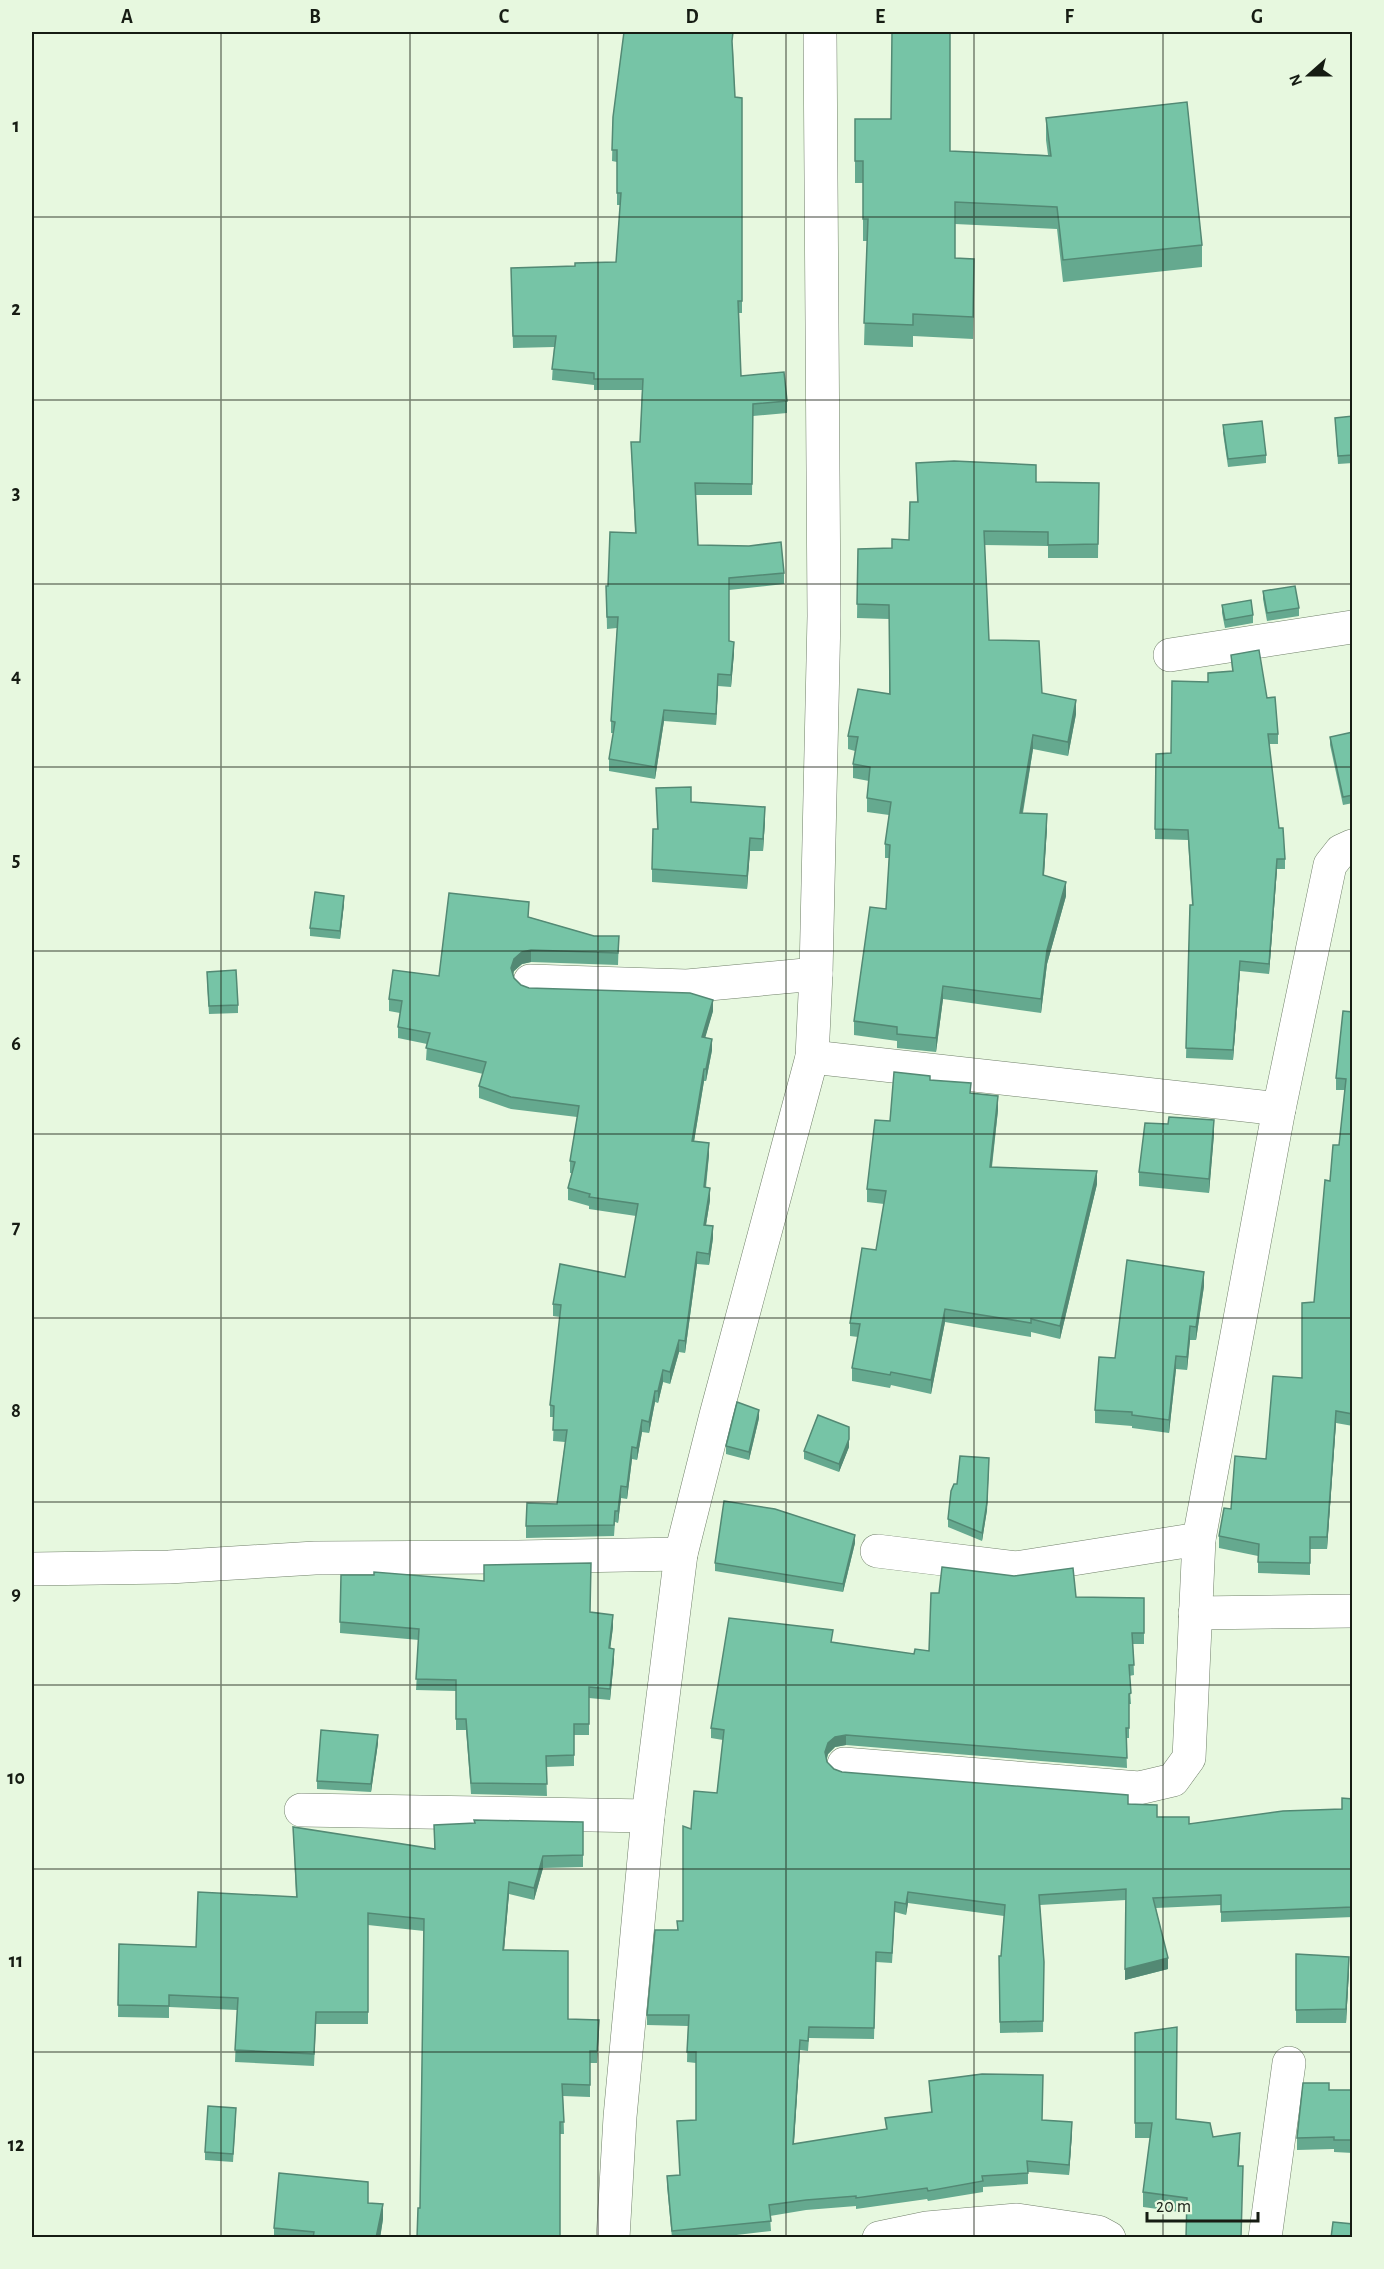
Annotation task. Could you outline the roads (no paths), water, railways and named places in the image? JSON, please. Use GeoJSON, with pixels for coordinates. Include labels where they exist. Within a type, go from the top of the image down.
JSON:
{"type":"FeatureCollection","features":[{"type":"Feature","properties":{"kind":"street"},"geometry":{"type":"LineString","coordinates":[[613,2238],[620,2117],[648,1816],[681,1554],[812,1057],[824,616],[820,32]]}},
{"type":"Feature","properties":{"kind":"street"},"geometry":{"type":"LineString","coordinates":[[1170,655],[1353,627]]}},
{"type":"Feature","properties":{"kind":"street"},"geometry":{"type":"LineString","coordinates":[[844,1764],[1139,1788],[1173,1780],[1189,1758],[1198,1539],[1279,1109],[1330,865],[1341,851],[1353,846]]}},
{"type":"Feature","properties":{"kind":"street"},"geometry":{"type":"LineString","coordinates":[[530,981],[687,986],[816,974]]}},
{"type":"Feature","properties":{"kind":"street"},"geometry":{"type":"LineString","coordinates":[[812,1057],[1279,1109]]}},
{"type":"Feature","properties":{"kind":"street"},"geometry":{"type":"LineString","coordinates":[[877,1551],[1016,1568],[1198,1539]]}},
{"type":"Feature","properties":{"kind":"street"},"geometry":{"type":"LineString","coordinates":[[32,1569],[169,1567],[315,1558],[681,1554]]}},
{"type":"Feature","properties":{"kind":"street"},"geometry":{"type":"LineString","coordinates":[[1195,1613],[1353,1611]]}},
{"type":"Feature","properties":{"kind":"street"},"geometry":{"type":"LineString","coordinates":[[301,1810],[648,1816]]}},
{"type":"Feature","properties":{"kind":"street"},"geometry":{"type":"LineString","coordinates":[[1265,2238],[1289,2063]]}},
{"type":"Feature","properties":{"kind":"street"},"geometry":{"type":"LineString","coordinates":[[879,2238],[927,2228],[1017,2220],[1098,2232],[1109,2238]]}}]}
